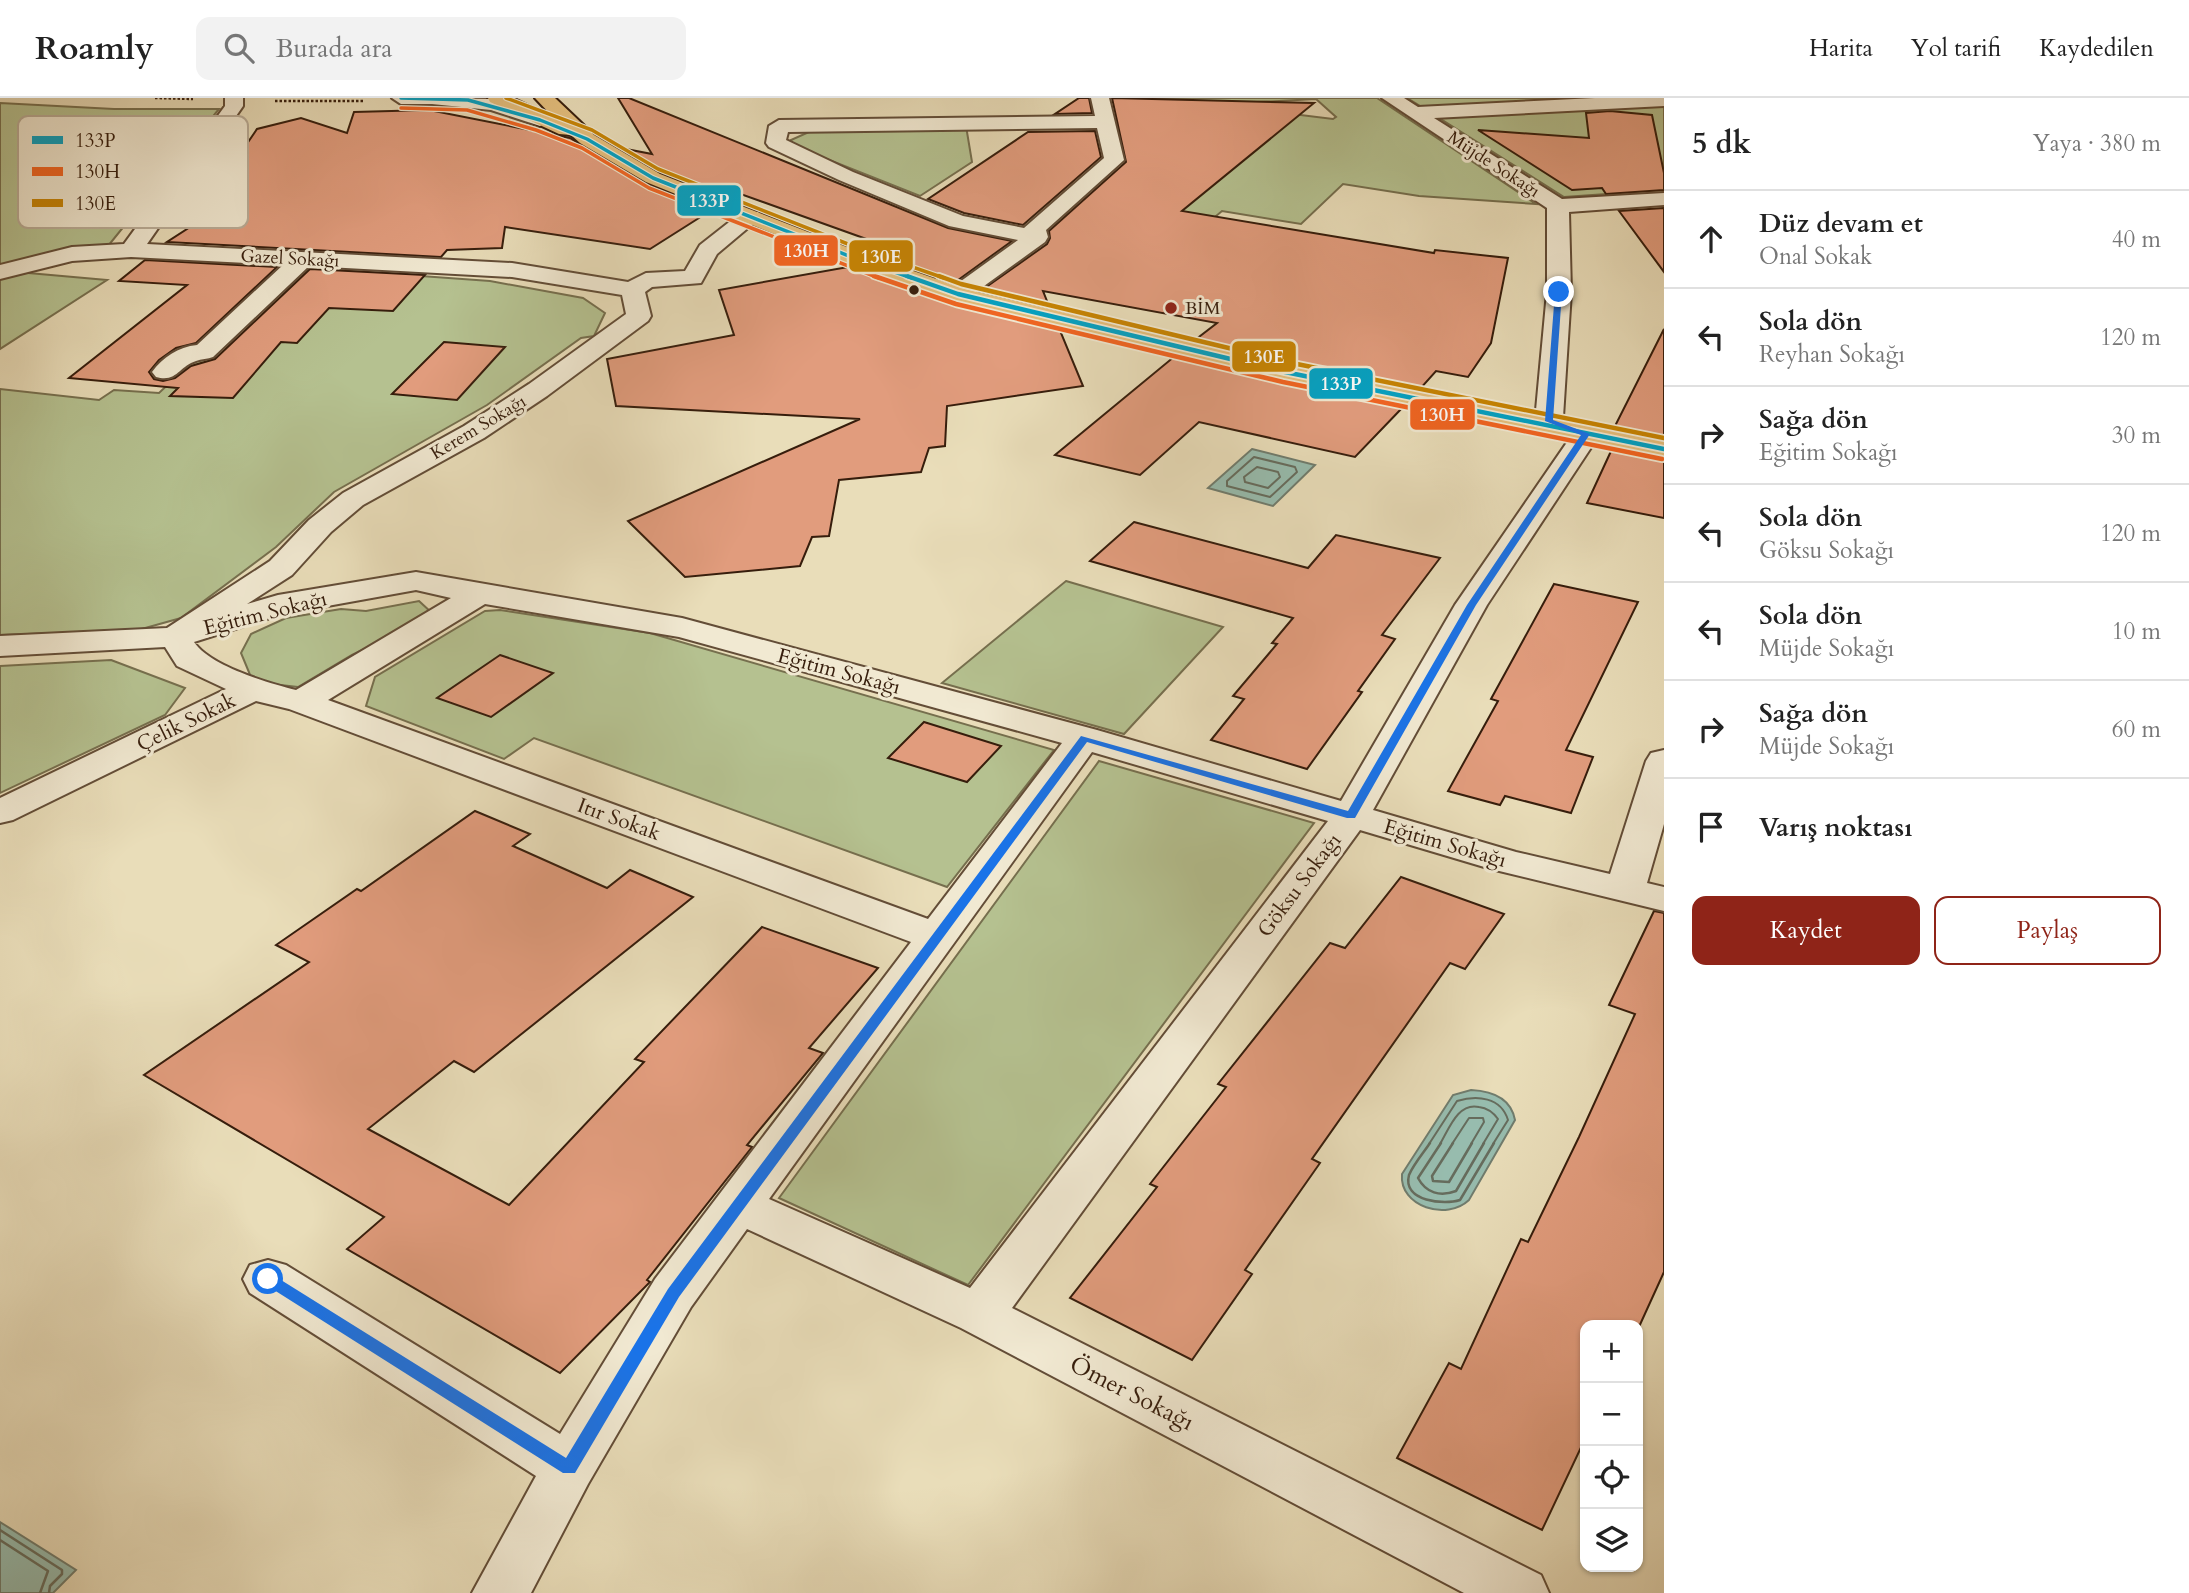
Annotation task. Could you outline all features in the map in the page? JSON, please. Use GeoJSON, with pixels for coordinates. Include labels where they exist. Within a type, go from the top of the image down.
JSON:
{"type":"FeatureCollection","features":[{"type":"Feature","properties":{"kind":"main road"},"geometry":{"type":"LineString","coordinates":[[497,98],[540,120],[587,139],[653,178],[853,258],[958,294],[1285,372],[1664,449]]}},
{"type":"Feature","properties":{"kind":"main road"},"geometry":{"type":"LineString","coordinates":[[544,98],[568,110],[587,139]]}},
{"type":"Feature","properties":{"kind":"street"},"geometry":{"type":"LineString","coordinates":[[227,116],[234,106],[234,98]]}},
{"type":"Feature","properties":{"kind":"street"},"geometry":{"type":"LineString","coordinates":[[401,98],[461,98]]}},
{"type":"Feature","properties":{"kind":"street"},"geometry":{"type":"LineString","coordinates":[[1037,237],[1035,228],[1114,160],[1100,98]]}},
{"type":"Feature","properties":{"kind":"street","name":"Müjde Sokağı"},"geometry":{"type":"LineString","coordinates":[[1391,98],[1558,206],[1559,292],[1549,421],[1586,434]]}},
{"type":"Feature","properties":{"kind":"street"},"geometry":{"type":"LineString","coordinates":[[436,99],[493,105],[540,120]]}},
{"type":"Feature","properties":{"kind":"street"},"geometry":{"type":"LineString","coordinates":[[1415,113],[1664,100]]}},
{"type":"Feature","properties":{"kind":"street"},"geometry":{"type":"LineString","coordinates":[[1037,237],[957,221],[846,176],[776,143],[779,125],[1104,122]]}},
{"type":"Feature","properties":{"kind":"street"},"geometry":{"type":"LineString","coordinates":[[1558,206],[1664,198]]}},
{"type":"Feature","properties":{"kind":"street"},"geometry":{"type":"LineString","coordinates":[[633,290],[646,280],[693,278],[708,250],[750,217]]}},
{"type":"Feature","properties":{"kind":"street"},"geometry":{"type":"LineString","coordinates":[[131,250],[147,228]]}},
{"type":"Feature","properties":{"kind":"street"},"geometry":{"type":"LineString","coordinates":[[958,294],[1037,237]]}},
{"type":"Feature","properties":{"kind":"street","name":"Gazel Sokağı"},"geometry":{"type":"LineString","coordinates":[[0,272],[72,254],[131,250],[512,270],[633,290]]}},
{"type":"Feature","properties":{"kind":"street"},"geometry":{"type":"LineString","coordinates":[[165,372],[187,354],[204,352],[304,258]]}},
{"type":"Feature","properties":{"kind":"street","name":"Kerem Sokağı"},"geometry":{"type":"LineString","coordinates":[[175,637],[281,568],[320,526],[354,499],[474,432],[538,390],[639,316],[633,290]]}},
{"type":"Feature","properties":{"kind":"street","name":"Göksu Sokağı"},"geometry":{"type":"LineString","coordinates":[[979,1314],[1351,816],[1471,605],[1586,434]]}},
{"type":"Feature","properties":{"kind":"street","name":"Eğitim Sokağı"},"geometry":{"type":"LineString","coordinates":[[0,646],[175,637],[278,605],[416,581],[682,628],[1084,738],[1505,861],[1664,899]]}},
{"type":"Feature","properties":{"kind":"street"},"geometry":{"type":"LineString","coordinates":[[301,702],[480,594]]}},
{"type":"Feature","properties":{"kind":"street"},"geometry":{"type":"LineString","coordinates":[[175,637],[189,659],[253,689]]}},
{"type":"Feature","properties":{"kind":"street","name":"Çelik Sokak"},"geometry":{"type":"LineString","coordinates":[[0,812],[253,689],[301,702]]}},
{"type":"Feature","properties":{"kind":"street","name":"Itır Sokak"},"geometry":{"type":"LineString","coordinates":[[301,702],[937,937]]}},
{"type":"Feature","properties":{"kind":"street"},"geometry":{"type":"LineString","coordinates":[[501,1593],[569,1468],[673,1293],[1084,738]]}},
{"type":"Feature","properties":{"kind":"street"},"geometry":{"type":"LineString","coordinates":[[1625,890],[1664,761]]}},
{"type":"Feature","properties":{"kind":"street","name":"Ömer Sokağı"},"geometry":{"type":"LineString","coordinates":[[738,1205],[979,1314],[1520,1593]]}},
{"type":"Feature","properties":{"kind":"street"},"geometry":{"type":"LineString","coordinates":[[268,1279],[569,1468]]}},
{"type":"Feature","properties":{"kind":"green space"},"geometry":{"type":"Polygon","coordinates":[[[1124,98],[1377,98],[1536,204],[1419,196],[1343,184],[1301,224],[1222,211],[1209,222],[1101,203],[1154,164],[1124,98]],[[1316,99],[1239,103],[1236,107],[1333,119],[1336,117],[1316,99]]]}},
{"type":"Feature","properties":{"kind":"green space"},"geometry":{"type":"Polygon","coordinates":[[[1407,98],[1621,98],[1425,109],[1407,98]]]}},
{"type":"Feature","properties":{"kind":"green space"},"geometry":{"type":"Polygon","coordinates":[[[0,103],[114,109],[219,109],[213,116],[18,116],[18,228],[123,228],[108,246],[0,265],[0,103]]]}},
{"type":"Feature","properties":{"kind":"green space"},"geometry":{"type":"Polygon","coordinates":[[[1664,104],[1664,190],[1564,197],[1436,116],[1664,104]]]}},
{"type":"Feature","properties":{"kind":"green space"},"geometry":{"type":"Polygon","coordinates":[[[966,126],[972,162],[920,196],[794,146],[791,140],[820,127],[966,126]]]}},
{"type":"Feature","properties":{"kind":"green space"},"geometry":{"type":"Polygon","coordinates":[[[310,268],[490,281],[583,298],[605,313],[594,336],[581,338],[487,405],[334,492],[276,547],[181,618],[138,630],[0,635],[0,389],[99,400],[114,390],[159,393],[195,359],[218,358],[310,268]]]}},
{"type":"Feature","properties":{"kind":"green space"},"geometry":{"type":"Polygon","coordinates":[[[17,272],[107,280],[0,349],[0,277],[17,272]]]}},
{"type":"Feature","properties":{"kind":"green space"},"geometry":{"type":"Polygon","coordinates":[[[1066,581],[1223,627],[1124,734],[942,683],[1066,581]]]}},
{"type":"Feature","properties":{"kind":"green space"},"geometry":{"type":"Polygon","coordinates":[[[419,601],[433,614],[422,622],[352,655],[298,687],[253,682],[241,653],[251,634],[286,618],[341,609],[366,611],[419,601]]]}},
{"type":"Feature","properties":{"kind":"green space"},"geometry":{"type":"Polygon","coordinates":[[[500,610],[650,633],[1054,750],[947,887],[534,738],[504,759],[366,706],[375,677],[485,611],[500,610]]]}},
{"type":"Feature","properties":{"kind":"green space"},"geometry":{"type":"Polygon","coordinates":[[[111,660],[185,688],[165,715],[0,793],[0,666],[111,660]]]}},
{"type":"Feature","properties":{"kind":"green space"},"geometry":{"type":"Polygon","coordinates":[[[1099,761],[1314,823],[968,1285],[779,1198],[1099,761]]]}},
{"type":"Feature","properties":{"kind":"water"},"geometry":{"type":"Polygon","coordinates":[[[1252,449],[1315,465],[1273,506],[1208,488],[1252,449]]]}},
{"type":"Feature","properties":{"kind":"water"},"geometry":{"type":"Polygon","coordinates":[[[1471,1090],[1486,1092],[1505,1101],[1515,1120],[1469,1200],[1449,1209],[1426,1207],[1408,1195],[1402,1174],[1453,1095],[1471,1090]]]}},
{"type":"Feature","properties":{"kind":"water"},"geometry":{"type":"Polygon","coordinates":[[[0,1522],[76,1570],[53,1593],[0,1593],[0,1522]]]}},
{"type":"Feature","properties":{"kind":"building"},"geometry":{"type":"Polygon","coordinates":[[[618,98],[629,98],[948,228],[1012,241],[954,283],[888,259],[911,255],[738,193],[729,198],[661,172],[621,148],[652,154],[618,98]]]}},
{"type":"Feature","properties":{"kind":"building"},"geometry":{"type":"Polygon","coordinates":[[[1079,98],[1089,98],[1092,113],[1055,114],[1079,98]]]}},
{"type":"Feature","properties":{"kind":"building"},"geometry":{"type":"Polygon","coordinates":[[[1112,98],[1314,103],[1182,211],[1434,253],[1435,250],[1508,258],[1491,343],[1468,377],[1436,371],[1420,389],[1195,340],[1217,323],[1043,291],[1049,306],[982,290],[1047,244],[1049,231],[1126,162],[1112,98]]]}},
{"type":"Feature","properties":{"kind":"building"},"geometry":{"type":"Polygon","coordinates":[[[429,110],[570,138],[645,184],[710,211],[650,249],[505,227],[502,248],[447,250],[441,257],[167,242],[188,228],[248,228],[248,142],[257,129],[301,118],[347,133],[354,112],[429,110]]]}},
{"type":"Feature","properties":{"kind":"building"},"geometry":{"type":"Polygon","coordinates":[[[1610,111],[1652,115],[1664,173],[1664,190],[1606,194],[1602,188],[1572,190],[1478,130],[1589,138],[1586,113],[1610,111]]]}},
{"type":"Feature","properties":{"kind":"building"},"geometry":{"type":"Polygon","coordinates":[[[1095,131],[1101,157],[1023,225],[964,213],[928,199],[1028,132],[1095,131]]]}},
{"type":"Feature","properties":{"kind":"building"},"geometry":{"type":"Polygon","coordinates":[[[1664,208],[1664,272],[1619,211],[1664,208]]]}},
{"type":"Feature","properties":{"kind":"building"},"geometry":{"type":"Polygon","coordinates":[[[145,260],[277,267],[196,343],[176,348],[159,360],[149,372],[154,379],[163,381],[175,378],[191,366],[215,359],[310,269],[425,275],[393,311],[329,308],[297,343],[281,342],[233,398],[170,396],[178,388],[69,378],[187,285],[119,281],[145,260]]]}},
{"type":"Feature","properties":{"kind":"building"},"geometry":{"type":"Polygon","coordinates":[[[848,267],[949,302],[1059,328],[1083,386],[947,406],[945,446],[929,448],[921,472],[839,480],[829,536],[812,537],[800,566],[685,577],[628,521],[860,419],[616,406],[607,359],[734,335],[719,290],[848,267]]]}},
{"type":"Feature","properties":{"kind":"building"},"geometry":{"type":"Polygon","coordinates":[[[1664,329],[1664,438],[1614,428],[1664,329]]]}},
{"type":"Feature","properties":{"kind":"building"},"geometry":{"type":"Polygon","coordinates":[[[444,342],[505,347],[457,400],[392,394],[444,342]]]}},
{"type":"Feature","properties":{"kind":"building"},"geometry":{"type":"Polygon","coordinates":[[[1175,356],[1284,383],[1403,407],[1355,457],[1199,422],[1140,475],[1055,455],[1175,356]]]}},
{"type":"Feature","properties":{"kind":"building"},"geometry":{"type":"Polygon","coordinates":[[[1612,449],[1664,459],[1664,518],[1587,503],[1612,449]]]}},
{"type":"Feature","properties":{"kind":"building"},"geometry":{"type":"Polygon","coordinates":[[[1134,522],[1308,568],[1336,535],[1440,558],[1382,635],[1395,639],[1358,691],[1362,692],[1307,769],[1211,740],[1244,699],[1233,696],[1277,644],[1272,643],[1293,618],[1090,561],[1134,522]]]}},
{"type":"Feature","properties":{"kind":"building"},"geometry":{"type":"Polygon","coordinates":[[[1554,584],[1638,602],[1566,750],[1593,757],[1571,813],[1505,796],[1500,805],[1448,791],[1498,701],[1491,699],[1554,584]]]}},
{"type":"Feature","properties":{"kind":"building"},"geometry":{"type":"Polygon","coordinates":[[[500,655],[553,673],[491,717],[437,698],[500,655]]]}},
{"type":"Feature","properties":{"kind":"building"},"geometry":{"type":"Polygon","coordinates":[[[924,722],[1001,746],[967,782],[888,758],[924,722]]]}},
{"type":"Feature","properties":{"kind":"building"},"geometry":{"type":"Polygon","coordinates":[[[475,811],[530,834],[513,846],[607,888],[630,870],[693,897],[474,1072],[454,1061],[368,1129],[509,1205],[644,1062],[635,1059],[762,927],[878,968],[809,1048],[823,1053],[747,1145],[752,1147],[647,1280],[650,1282],[560,1373],[347,1249],[384,1217],[144,1075],[309,962],[276,945],[357,889],[361,891],[475,811]]]}},
{"type":"Feature","properties":{"kind":"building"},"geometry":{"type":"Polygon","coordinates":[[[1401,877],[1504,914],[1465,969],[1450,963],[1312,1159],[1320,1163],[1245,1270],[1252,1274],[1192,1360],[1070,1298],[1157,1187],[1150,1184],[1226,1087],[1218,1084],[1330,943],[1345,948],[1401,877]]]}},
{"type":"Feature","properties":{"kind":"building"},"geometry":{"type":"Polygon","coordinates":[[[1654,911],[1664,913],[1664,1272],[1642,1320],[1580,1320],[1580,1450],[1542,1530],[1397,1458],[1449,1363],[1461,1369],[1521,1239],[1528,1242],[1579,1137],[1635,1014],[1609,1005],[1654,911]]]}},
{"type":"Feature","properties":{"kind":"transit line","name":"133P"},"geometry":{"type":"LineString","coordinates":[[401,98],[468,100],[540,120],[587,139],[653,178],[854,258],[958,294],[1285,372],[1664,449]]}},
{"type":"Feature","properties":{"kind":"transit line","name":"130E"},"geometry":{"type":"LineString","coordinates":[[506,98],[592,130],[658,169],[858,248],[961,284],[1287,362],[1664,438]]}},
{"type":"Feature","properties":{"kind":"transit line","name":"130H"},"geometry":{"type":"LineString","coordinates":[[401,108],[467,110],[536,130],[582,148],[649,188],[850,268],[956,304],[1283,382],[1662,459]]}},
{"type":"Feature","properties":{"kind":"place","name":"BİM"},"geometry":{"type":"Point","coordinates":[1171,308]}},
{"type":"Feature","properties":{"kind":"route"},"geometry":{"type":"LineString","coordinates":[[268,1279],[569,1468],[673,1293],[1084,738],[1351,816],[1471,605],[1586,434],[1549,421],[1559,292]]}}]}
